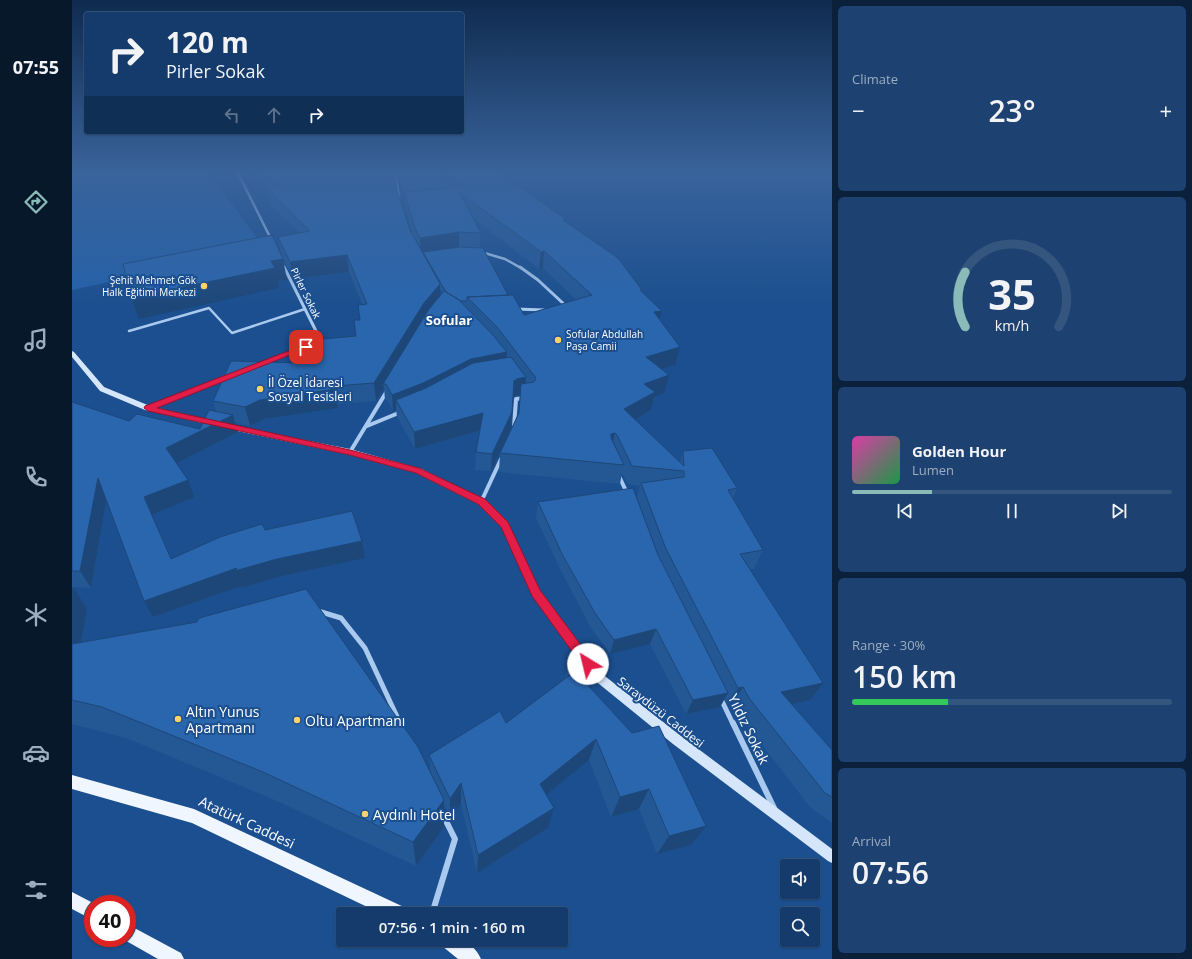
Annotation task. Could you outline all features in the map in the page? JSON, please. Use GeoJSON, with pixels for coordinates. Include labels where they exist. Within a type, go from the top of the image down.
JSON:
{"type":"FeatureCollection","features":[{"type":"Feature","properties":{"kind":"main road","name":"Atatürk Caddesi"},"geometry":{"type":"LineString","coordinates":[[72,782],[194,816],[385,907]]}},
{"type":"Feature","properties":{"kind":"main road"},"geometry":{"type":"LineString","coordinates":[[72,900],[84,907]]}},
{"type":"Feature","properties":{"kind":"main road"},"geometry":{"type":"LineString","coordinates":[[136,937],[175,959]]}},
{"type":"Feature","properties":{"kind":"main road"},"geometry":{"type":"LineString","coordinates":[[457,947],[472,959]]}},
{"type":"Feature","properties":{"kind":"street"},"geometry":{"type":"LineString","coordinates":[[260,218],[273,244]]}},
{"type":"Feature","properties":{"kind":"street"},"geometry":{"type":"LineString","coordinates":[[478,252],[499,256],[526,270],[569,309]]}},
{"type":"Feature","properties":{"kind":"street","name":"Pirler Sokak"},"geometry":{"type":"LineString","coordinates":[[280,259],[320,341],[313,344]]}},
{"type":"Feature","properties":{"kind":"street"},"geometry":{"type":"LineString","coordinates":[[507,309],[550,311]]}},
{"type":"Feature","properties":{"kind":"street"},"geometry":{"type":"LineString","coordinates":[[256,366],[306,347]]}},
{"type":"Feature","properties":{"kind":"street","name":"Saraydüzü Caddesi"},"geometry":{"type":"LineString","coordinates":[[72,352],[102,389],[148,408],[350,452],[419,471],[481,502],[504,524],[536,593],[597,676],[677,740],[832,857]]}},
{"type":"Feature","properties":{"kind":"street"},"geometry":{"type":"LineString","coordinates":[[148,408],[234,375]]}},
{"type":"Feature","properties":{"kind":"street"},"geometry":{"type":"LineString","coordinates":[[350,452],[391,384]]}},
{"type":"Feature","properties":{"kind":"street"},"geometry":{"type":"LineString","coordinates":[[514,430],[516,399],[531,397]]}},
{"type":"Feature","properties":{"kind":"street"},"geometry":{"type":"LineString","coordinates":[[367,426],[403,411]]}},
{"type":"Feature","properties":{"kind":"street"},"geometry":{"type":"LineString","coordinates":[[481,502],[504,452]]}},
{"type":"Feature","properties":{"kind":"street"},"geometry":{"type":"LineString","coordinates":[[616,469],[629,495]]}},
{"type":"Feature","properties":{"kind":"street"},"geometry":{"type":"LineString","coordinates":[[312,610],[341,618],[365,648],[402,726]]}},
{"type":"Feature","properties":{"kind":"street","name":"Yıldız Sokak"},"geometry":{"type":"LineString","coordinates":[[716,691],[779,817]]}},
{"type":"Feature","properties":{"kind":"street"},"geometry":{"type":"LineString","coordinates":[[434,907],[455,839],[438,804]]}},
{"type":"Feature","properties":{"kind":"lane"},"geometry":{"type":"LineString","coordinates":[[129,331],[209,308],[232,333],[305,309]]}},
{"type":"Feature","properties":{"kind":"shaded area"},"geometry":{"type":"Polygon","coordinates":[[[72,218],[242,218],[264,248],[72,290],[72,218]]]}},
{"type":"Feature","properties":{"kind":"building"},"geometry":{"type":"Polygon","coordinates":[[[296,218],[406,218],[410,230],[440,284],[424,303],[374,383],[335,386],[336,389],[260,400],[245,407],[213,401],[231,361],[302,363],[301,341],[356,336],[354,320],[360,320],[358,305],[367,304],[347,255],[290,262],[278,237],[310,231],[296,218]]]}},
{"type":"Feature","properties":{"kind":"building"},"geometry":{"type":"Polygon","coordinates":[[[412,218],[473,218],[481,233],[459,232],[420,238],[412,218]]]}},
{"type":"Feature","properties":{"kind":"building"},"geometry":{"type":"Polygon","coordinates":[[[494,218],[564,218],[566,219],[563,220],[618,258],[642,290],[640,290],[662,311],[654,312],[680,347],[646,357],[669,375],[644,384],[655,392],[624,409],[684,466],[683,451],[712,448],[737,488],[728,490],[763,550],[740,554],[823,683],[781,692],[832,750],[832,797],[825,793],[749,698],[743,687],[738,688],[666,549],[641,483],[684,477],[684,471],[632,466],[615,433],[611,434],[611,438],[624,465],[500,453],[519,413],[521,384],[534,382],[536,378],[497,327],[467,297],[513,295],[524,315],[592,295],[544,251],[541,252],[494,218]]]}},
{"type":"Feature","properties":{"kind":"building"},"geometry":{"type":"Polygon","coordinates":[[[272,235],[283,259],[271,261],[275,268],[131,298],[123,264],[272,235]]]}},
{"type":"Feature","properties":{"kind":"building"},"geometry":{"type":"Polygon","coordinates":[[[460,247],[483,248],[508,295],[467,297],[467,301],[461,301],[446,292],[423,252],[460,247]]]}},
{"type":"Feature","properties":{"kind":"building"},"geometry":{"type":"Polygon","coordinates":[[[444,291],[458,299],[492,334],[507,352],[471,359],[423,383],[392,395],[386,384],[383,384],[429,309],[444,291]]]}},
{"type":"Feature","properties":{"kind":"building"},"geometry":{"type":"Polygon","coordinates":[[[511,357],[526,377],[514,381],[512,412],[492,454],[476,452],[483,413],[414,432],[396,400],[426,388],[473,363],[511,357]]]}},
{"type":"Feature","properties":{"kind":"building"},"geometry":{"type":"Polygon","coordinates":[[[72,402],[129,421],[137,414],[200,429],[209,410],[233,415],[166,448],[188,480],[144,497],[171,559],[220,537],[262,524],[265,530],[352,511],[362,541],[277,559],[235,571],[237,568],[144,601],[98,478],[80,571],[72,571],[72,402]]]}},
{"type":"Feature","properties":{"kind":"building"},"geometry":{"type":"Polygon","coordinates":[[[633,488],[658,555],[728,693],[693,700],[656,629],[614,640],[595,613],[562,554],[538,502],[633,488]]]}},
{"type":"Feature","properties":{"kind":"building"},"geometry":{"type":"Polygon","coordinates":[[[306,589],[418,747],[444,800],[413,842],[263,772],[102,707],[72,700],[72,644],[197,622],[199,618],[306,589]]]}},
{"type":"Feature","properties":{"kind":"building"},"geometry":{"type":"Polygon","coordinates":[[[570,666],[632,733],[659,726],[706,826],[669,836],[649,789],[620,797],[596,739],[540,784],[554,808],[478,855],[461,783],[450,799],[429,755],[500,711],[506,723],[570,675],[567,667],[570,666]]]}},
{"type":"Feature","properties":{"kind":"place","name":"Şehit Mehmet Gök Halk Eğitimi Merkezi"},"geometry":{"type":"Point","coordinates":[204,286]}},
{"type":"Feature","properties":{"kind":"place","name":"Sofular Abdullah Paşa Camii"},"geometry":{"type":"Point","coordinates":[558,340]}},
{"type":"Feature","properties":{"kind":"place","name":"İl Özel İdaresi Sosyal Tesisleri"},"geometry":{"type":"Point","coordinates":[260,389]}},
{"type":"Feature","properties":{"kind":"place","name":"Altın Yunus Apartmanı"},"geometry":{"type":"Point","coordinates":[178,719]}},
{"type":"Feature","properties":{"kind":"place","name":"Oltu Apartmanı"},"geometry":{"type":"Point","coordinates":[297,720]}},
{"type":"Feature","properties":{"kind":"place","name":"Aydınlı Hotel"},"geometry":{"type":"Point","coordinates":[365,814]}},
{"type":"Feature","properties":{"kind":"district","name":"Sofular"},"geometry":{"type":"Point","coordinates":[449,320]}},
{"type":"Feature","properties":{"kind":"route"},"geometry":{"type":"LineString","coordinates":[[306,347],[148,408],[350,452],[419,471],[481,502],[504,524],[536,593],[588,664]]}}]}
